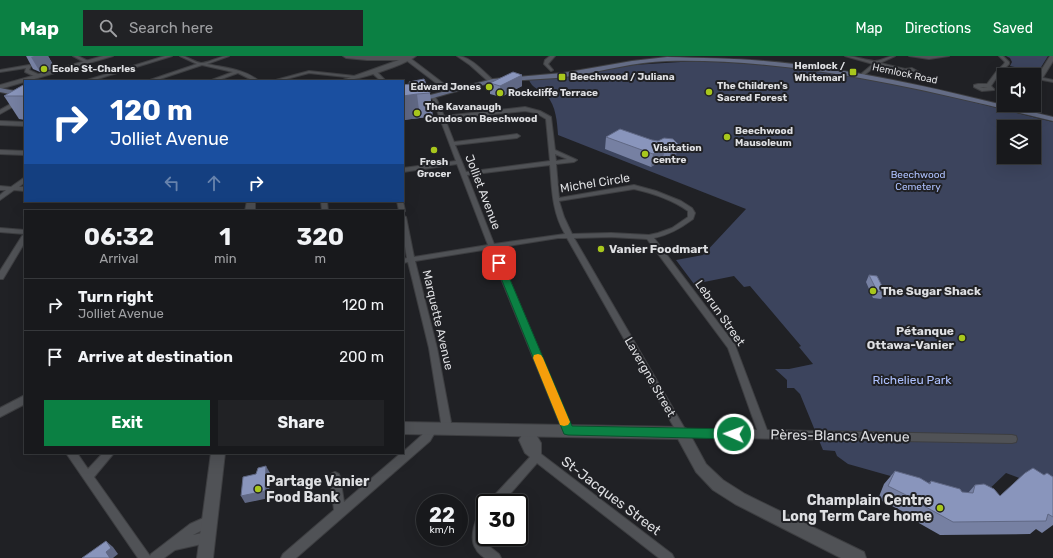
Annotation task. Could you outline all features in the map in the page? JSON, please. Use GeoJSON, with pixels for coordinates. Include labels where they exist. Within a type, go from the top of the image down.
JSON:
{"type":"FeatureCollection","features":[{"type":"Feature","properties":{"kind":"main road","name":"Hemlock Road"},"geometry":{"type":"LineString","coordinates":[[404,103],[492,81],[560,76],[639,61],[681,57],[770,63],[863,76],[997,103]]}},
{"type":"Feature","properties":{"kind":"main road"},"geometry":{"type":"LineString","coordinates":[[0,89],[24,97]]}},
{"type":"Feature","properties":{"kind":"main road","name":"Hemlock Road"},"geometry":{"type":"LineString","coordinates":[[1032,112],[1053,120]]}},
{"type":"Feature","properties":{"kind":"street"},"geometry":{"type":"LineString","coordinates":[[75,56],[88,62]]}},
{"type":"Feature","properties":{"kind":"street"},"geometry":{"type":"LineString","coordinates":[[26,80],[110,56]]}},
{"type":"Feature","properties":{"kind":"street"},"geometry":{"type":"LineString","coordinates":[[89,80],[170,56]]}},
{"type":"Feature","properties":{"kind":"street"},"geometry":{"type":"LineString","coordinates":[[182,56],[203,64],[238,72],[255,80]]}},
{"type":"Feature","properties":{"kind":"street"},"geometry":{"type":"LineString","coordinates":[[152,80],[226,56]]}},
{"type":"Feature","properties":{"kind":"street"},"geometry":{"type":"LineString","coordinates":[[347,56],[367,58],[401,56],[411,57],[450,91]]}},
{"type":"Feature","properties":{"kind":"street"},"geometry":{"type":"LineString","coordinates":[[459,56],[472,64],[492,81]]}},
{"type":"Feature","properties":{"kind":"street"},"geometry":{"type":"LineString","coordinates":[[551,70],[546,64],[547,61],[553,56]]}},
{"type":"Feature","properties":{"kind":"street"},"geometry":{"type":"LineString","coordinates":[[847,56],[905,70]]}},
{"type":"Feature","properties":{"kind":"street"},"geometry":{"type":"LineString","coordinates":[[863,76],[882,59],[893,56]]}},
{"type":"Feature","properties":{"kind":"street"},"geometry":{"type":"LineString","coordinates":[[910,56],[930,58],[947,56]]}},
{"type":"Feature","properties":{"kind":"street"},"geometry":{"type":"LineString","coordinates":[[988,86],[992,83],[995,76],[1007,65],[1007,62],[1001,56]]}},
{"type":"Feature","properties":{"kind":"street"},"geometry":{"type":"LineString","coordinates":[[1041,75],[1052,56]]}},
{"type":"Feature","properties":{"kind":"street"},"geometry":{"type":"LineString","coordinates":[[346,80],[374,72],[411,57]]}},
{"type":"Feature","properties":{"kind":"street"},"geometry":{"type":"LineString","coordinates":[[0,71],[29,66],[27,71],[38,76]]}},
{"type":"Feature","properties":{"kind":"street"},"geometry":{"type":"LineString","coordinates":[[214,80],[238,72]]}},
{"type":"Feature","properties":{"kind":"street"},"geometry":{"type":"LineString","coordinates":[[278,80],[309,72],[355,77]]}},
{"type":"Feature","properties":{"kind":"street"},"geometry":{"type":"LineString","coordinates":[[374,72],[383,80]]}},
{"type":"Feature","properties":{"kind":"street"},"geometry":{"type":"LineString","coordinates":[[1041,78],[1053,81]]}},
{"type":"Feature","properties":{"kind":"street"},"geometry":{"type":"LineString","coordinates":[[0,89],[24,81]]}},
{"type":"Feature","properties":{"kind":"street","name":"Jolliet Avenue"},"geometry":{"type":"LineString","coordinates":[[432,96],[435,100],[458,162],[568,431]]}},
{"type":"Feature","properties":{"kind":"street"},"geometry":{"type":"LineString","coordinates":[[0,112],[24,98]]}},
{"type":"Feature","properties":{"kind":"street","name":"Lavergne Street"},"geometry":{"type":"LineString","coordinates":[[441,118],[515,109],[536,110],[549,118],[556,200],[558,213],[565,231],[701,468],[718,486],[740,499],[858,558]]}},
{"type":"Feature","properties":{"kind":"street"},"geometry":{"type":"LineString","coordinates":[[0,123],[24,124]]}},
{"type":"Feature","properties":{"kind":"street"},"geometry":{"type":"LineString","coordinates":[[452,144],[517,136]]}},
{"type":"Feature","properties":{"kind":"street"},"geometry":{"type":"LineString","coordinates":[[464,174],[574,160],[552,151]]}},
{"type":"Feature","properties":{"kind":"street"},"geometry":{"type":"LineString","coordinates":[[0,152],[24,153]]}},
{"type":"Feature","properties":{"kind":"street"},"geometry":{"type":"LineString","coordinates":[[404,170],[458,162]]}},
{"type":"Feature","properties":{"kind":"street"},"geometry":{"type":"LineString","coordinates":[[0,198],[24,180]]}},
{"type":"Feature","properties":{"kind":"street","name":"Michel Circle"},"geometry":{"type":"LineString","coordinates":[[407,260],[558,236],[660,235],[674,229],[691,218],[690,210],[651,192],[634,187],[556,200]]}},
{"type":"Feature","properties":{"kind":"street"},"geometry":{"type":"LineString","coordinates":[[0,188],[24,189]]}},
{"type":"Feature","properties":{"kind":"street","name":"Marquette Avenue"},"geometry":{"type":"LineString","coordinates":[[404,228],[407,260],[433,348],[446,422],[438,429]]}},
{"type":"Feature","properties":{"kind":"street"},"geometry":{"type":"LineString","coordinates":[[0,230],[24,232]]}},
{"type":"Feature","properties":{"kind":"street","name":"Lebrun Street"},"geometry":{"type":"LineString","coordinates":[[649,236],[732,347],[764,435]]}},
{"type":"Feature","properties":{"kind":"street"},"geometry":{"type":"LineString","coordinates":[[0,276],[24,238]]}},
{"type":"Feature","properties":{"kind":"street"},"geometry":{"type":"LineString","coordinates":[[0,412],[24,400]]}},
{"type":"Feature","properties":{"kind":"street","name":"Pères-Blancs Avenue"},"geometry":{"type":"LineString","coordinates":[[404,428],[529,432],[568,431],[1012,439]]}},
{"type":"Feature","properties":{"kind":"street"},"geometry":{"type":"LineString","coordinates":[[287,558],[438,429]]}},
{"type":"Feature","properties":{"kind":"street","name":"St-Jacques Street"},"geometry":{"type":"LineString","coordinates":[[529,432],[524,440],[526,445],[536,456],[668,558]]}},
{"type":"Feature","properties":{"kind":"street"},"geometry":{"type":"LineString","coordinates":[[72,454],[145,558]]}},
{"type":"Feature","properties":{"kind":"street"},"geometry":{"type":"LineString","coordinates":[[88,477],[108,454]]}},
{"type":"Feature","properties":{"kind":"street"},"geometry":{"type":"LineString","coordinates":[[204,558],[218,454]]}},
{"type":"Feature","properties":{"kind":"street"},"geometry":{"type":"LineString","coordinates":[[503,494],[536,456]]}},
{"type":"Feature","properties":{"kind":"street"},"geometry":{"type":"LineString","coordinates":[[335,477],[340,512]]}},
{"type":"Feature","properties":{"kind":"street"},"geometry":{"type":"LineString","coordinates":[[155,558],[173,546],[194,528],[210,520]]}},
{"type":"Feature","properties":{"kind":"street"},"geometry":{"type":"LineString","coordinates":[[173,546],[207,538]]}},
{"type":"Feature","properties":{"kind":"street"},"geometry":{"type":"LineString","coordinates":[[480,546],[495,558]]}},
{"type":"Feature","properties":{"kind":"green space"},"geometry":{"type":"Polygon","coordinates":[[[1006,56],[1048,56],[1040,68],[1019,68],[1010,66],[1012,62],[1010,58],[1006,56]]]}},
{"type":"Feature","properties":{"kind":"green space"},"geometry":{"type":"Polygon","coordinates":[[[697,61],[770,66],[842,74],[869,79],[997,108],[997,112],[1012,112],[1053,122],[1053,496],[1035,484],[1006,473],[981,497],[962,492],[958,495],[848,464],[837,456],[835,451],[823,450],[800,394],[794,388],[787,388],[787,380],[775,369],[789,369],[813,364],[799,347],[801,346],[750,286],[744,287],[734,276],[694,284],[676,260],[703,255],[746,209],[558,135],[556,114],[550,100],[545,93],[533,86],[529,80],[567,77],[633,65],[697,61]]]}},
{"type":"Feature","properties":{"kind":"building"},"geometry":{"type":"Polygon","coordinates":[[[513,72],[522,75],[500,86],[490,83],[513,72]]]}},
{"type":"Feature","properties":{"kind":"building"},"geometry":{"type":"Polygon","coordinates":[[[424,79],[430,93],[404,96],[404,85],[410,84],[409,82],[424,79]]]}},
{"type":"Feature","properties":{"kind":"building"},"geometry":{"type":"Polygon","coordinates":[[[24,85],[24,96],[4,96],[24,85]]]}},
{"type":"Feature","properties":{"kind":"building"},"geometry":{"type":"Polygon","coordinates":[[[620,129],[652,140],[658,141],[664,138],[673,139],[678,144],[672,147],[665,147],[653,154],[606,137],[620,129]]]}},
{"type":"Feature","properties":{"kind":"building"},"geometry":{"type":"Polygon","coordinates":[[[869,275],[877,276],[885,292],[877,291],[869,275]]]}},
{"type":"Feature","properties":{"kind":"building"},"geometry":{"type":"Polygon","coordinates":[[[266,466],[265,491],[241,496],[243,477],[256,474],[258,468],[266,466]]]}},
{"type":"Feature","properties":{"kind":"building"},"geometry":{"type":"Polygon","coordinates":[[[1033,468],[1044,475],[1047,473],[1053,477],[1053,517],[1048,514],[1046,521],[953,522],[915,501],[916,500],[888,486],[895,471],[920,478],[930,484],[931,481],[960,489],[962,492],[973,493],[975,485],[984,484],[994,489],[1000,496],[1025,473],[1033,468]]]}},
{"type":"Feature","properties":{"kind":"building"},"geometry":{"type":"Polygon","coordinates":[[[106,541],[111,548],[106,552],[110,558],[82,558],[106,541]]]}},
{"type":"Feature","properties":{"kind":"slow traffic"},"geometry":{"type":"LineString","coordinates":[[538,358],[564,422]]}},
{"type":"Feature","properties":{"kind":"place","name":"Ecole St-Charles"},"geometry":{"type":"Point","coordinates":[44,69]}},
{"type":"Feature","properties":{"kind":"place","name":"Hemlock / Whitemarl"},"geometry":{"type":"Point","coordinates":[853,72]}},
{"type":"Feature","properties":{"kind":"place","name":"Beechwood / Juliana"},"geometry":{"type":"Point","coordinates":[562,77]}},
{"type":"Feature","properties":{"kind":"place","name":"Edward Jones"},"geometry":{"type":"Point","coordinates":[489,87]}},
{"type":"Feature","properties":{"kind":"place","name":"The Children's Sacred Forest"},"geometry":{"type":"Point","coordinates":[709,92]}},
{"type":"Feature","properties":{"kind":"place","name":"Rockcliffe Terrace"},"geometry":{"type":"Point","coordinates":[500,93]}},
{"type":"Feature","properties":{"kind":"place","name":"The Kavanaugh Condos on Beechwood"},"geometry":{"type":"Point","coordinates":[417,113]}},
{"type":"Feature","properties":{"kind":"place","name":"Beechwood Mausoleum"},"geometry":{"type":"Point","coordinates":[727,137]}},
{"type":"Feature","properties":{"kind":"place","name":"Fresh Grocer"},"geometry":{"type":"Point","coordinates":[434,150]}},
{"type":"Feature","properties":{"kind":"place","name":"Visitation centre"},"geometry":{"type":"Point","coordinates":[645,154]}},
{"type":"Feature","properties":{"kind":"place","name":"Vanier Foodmart"},"geometry":{"type":"Point","coordinates":[601,249]}},
{"type":"Feature","properties":{"kind":"place","name":"The Sugar Shack"},"geometry":{"type":"Point","coordinates":[873,291]}},
{"type":"Feature","properties":{"kind":"place","name":"Pétanque Ottawa-Vanier"},"geometry":{"type":"Point","coordinates":[962,338]}},
{"type":"Feature","properties":{"kind":"place","name":"Partage Vanier Food Bank"},"geometry":{"type":"Point","coordinates":[258,489]}},
{"type":"Feature","properties":{"kind":"place","name":"Champlain Centre Long Term Care home"},"geometry":{"type":"Point","coordinates":[940,508]}},
{"type":"Feature","properties":{"kind":"route"},"geometry":{"type":"LineString","coordinates":[[499,263],[568,431],[734,434]]}},
{"type":"Feature","properties":{"kind":"park label","name":"Beechwood Cemetery"},"geometry":{"type":"Point","coordinates":[918,180]}},
{"type":"Feature","properties":{"kind":"park label","name":"Richelieu Park"},"geometry":{"type":"Point","coordinates":[912,380]}}]}
